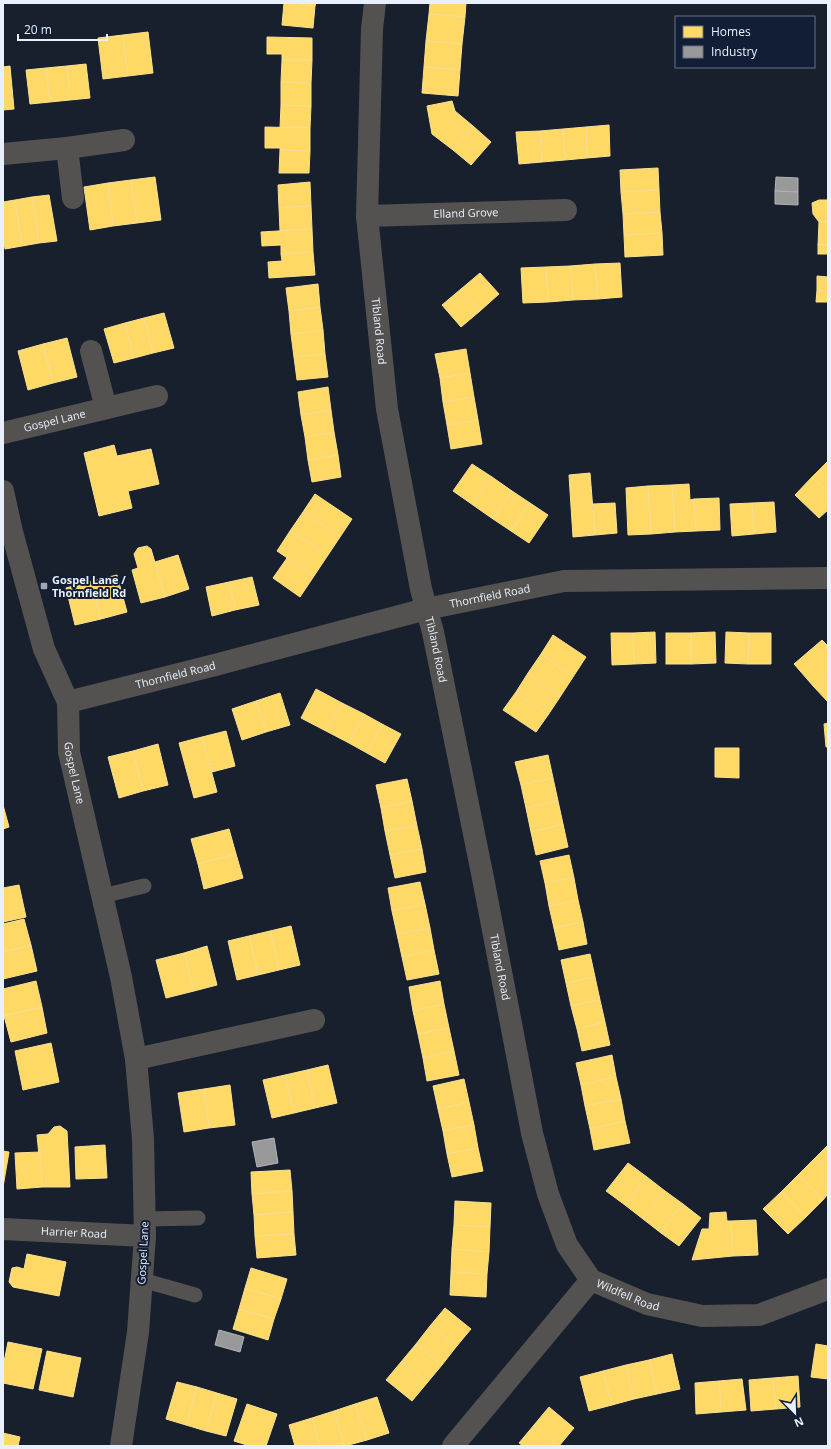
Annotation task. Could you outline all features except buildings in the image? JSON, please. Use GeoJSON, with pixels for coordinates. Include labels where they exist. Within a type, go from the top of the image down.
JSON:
{"type":"FeatureCollection","features":[{"type":"Feature","properties":{"kind":"street","name":"Tibland Road"},"geometry":{"type":"LineString","coordinates":[[375,3],[372,29],[367,216],[387,409],[426,609],[480,862],[532,1133],[548,1194],[567,1245],[591,1280]]}},
{"type":"Feature","properties":{"kind":"street"},"geometry":{"type":"LineString","coordinates":[[3,154],[67,148],[124,140]]}},
{"type":"Feature","properties":{"kind":"street"},"geometry":{"type":"LineString","coordinates":[[67,148],[73,198]]}},
{"type":"Feature","properties":{"kind":"street","name":"Elland Grove"},"geometry":{"type":"LineString","coordinates":[[367,216],[566,210]]}},
{"type":"Feature","properties":{"kind":"street"},"geometry":{"type":"LineString","coordinates":[[91,351],[106,408]]}},
{"type":"Feature","properties":{"kind":"street","name":"Gospel Lane"},"geometry":{"type":"LineString","coordinates":[[3,433],[157,396]]}},
{"type":"Feature","properties":{"kind":"street","name":"Gospel Lane"},"geometry":{"type":"LineString","coordinates":[[3,491],[12,532],[44,649],[68,702],[69,752],[121,977],[136,1058],[143,1139],[145,1227],[138,1332],[121,1446]]}},
{"type":"Feature","properties":{"kind":"street","name":"Thornfield Road"},"geometry":{"type":"LineString","coordinates":[[68,702],[215,666],[426,609],[564,581],[828,578]]}},
{"type":"Feature","properties":{"kind":"street"},"geometry":{"type":"LineString","coordinates":[[136,1058],[314,1020]]}},
{"type":"Feature","properties":{"kind":"street","name":"Harrier Road"},"geometry":{"type":"LineString","coordinates":[[3,1230],[145,1227]]}},
{"type":"Feature","properties":{"kind":"street","name":"Wildfell Road"},"geometry":{"type":"LineString","coordinates":[[454,1446],[591,1280],[647,1304],[702,1316],[760,1315],[828,1289]]}},
{"type":"Feature","properties":{"kind":"lane"},"geometry":{"type":"LineString","coordinates":[[102,896],[144,886]]}},
{"type":"Feature","properties":{"kind":"lane"},"geometry":{"type":"LineString","coordinates":[[145,1227],[198,1218]]}},
{"type":"Feature","properties":{"kind":"lane"},"geometry":{"type":"LineString","coordinates":[[142,1280],[195,1295]]}},
{"type":"Feature","properties":{"kind":"place","name":"Gospel Lane / Thornfield Rd"},"geometry":{"type":"Point","coordinates":[44,586]}}]}
